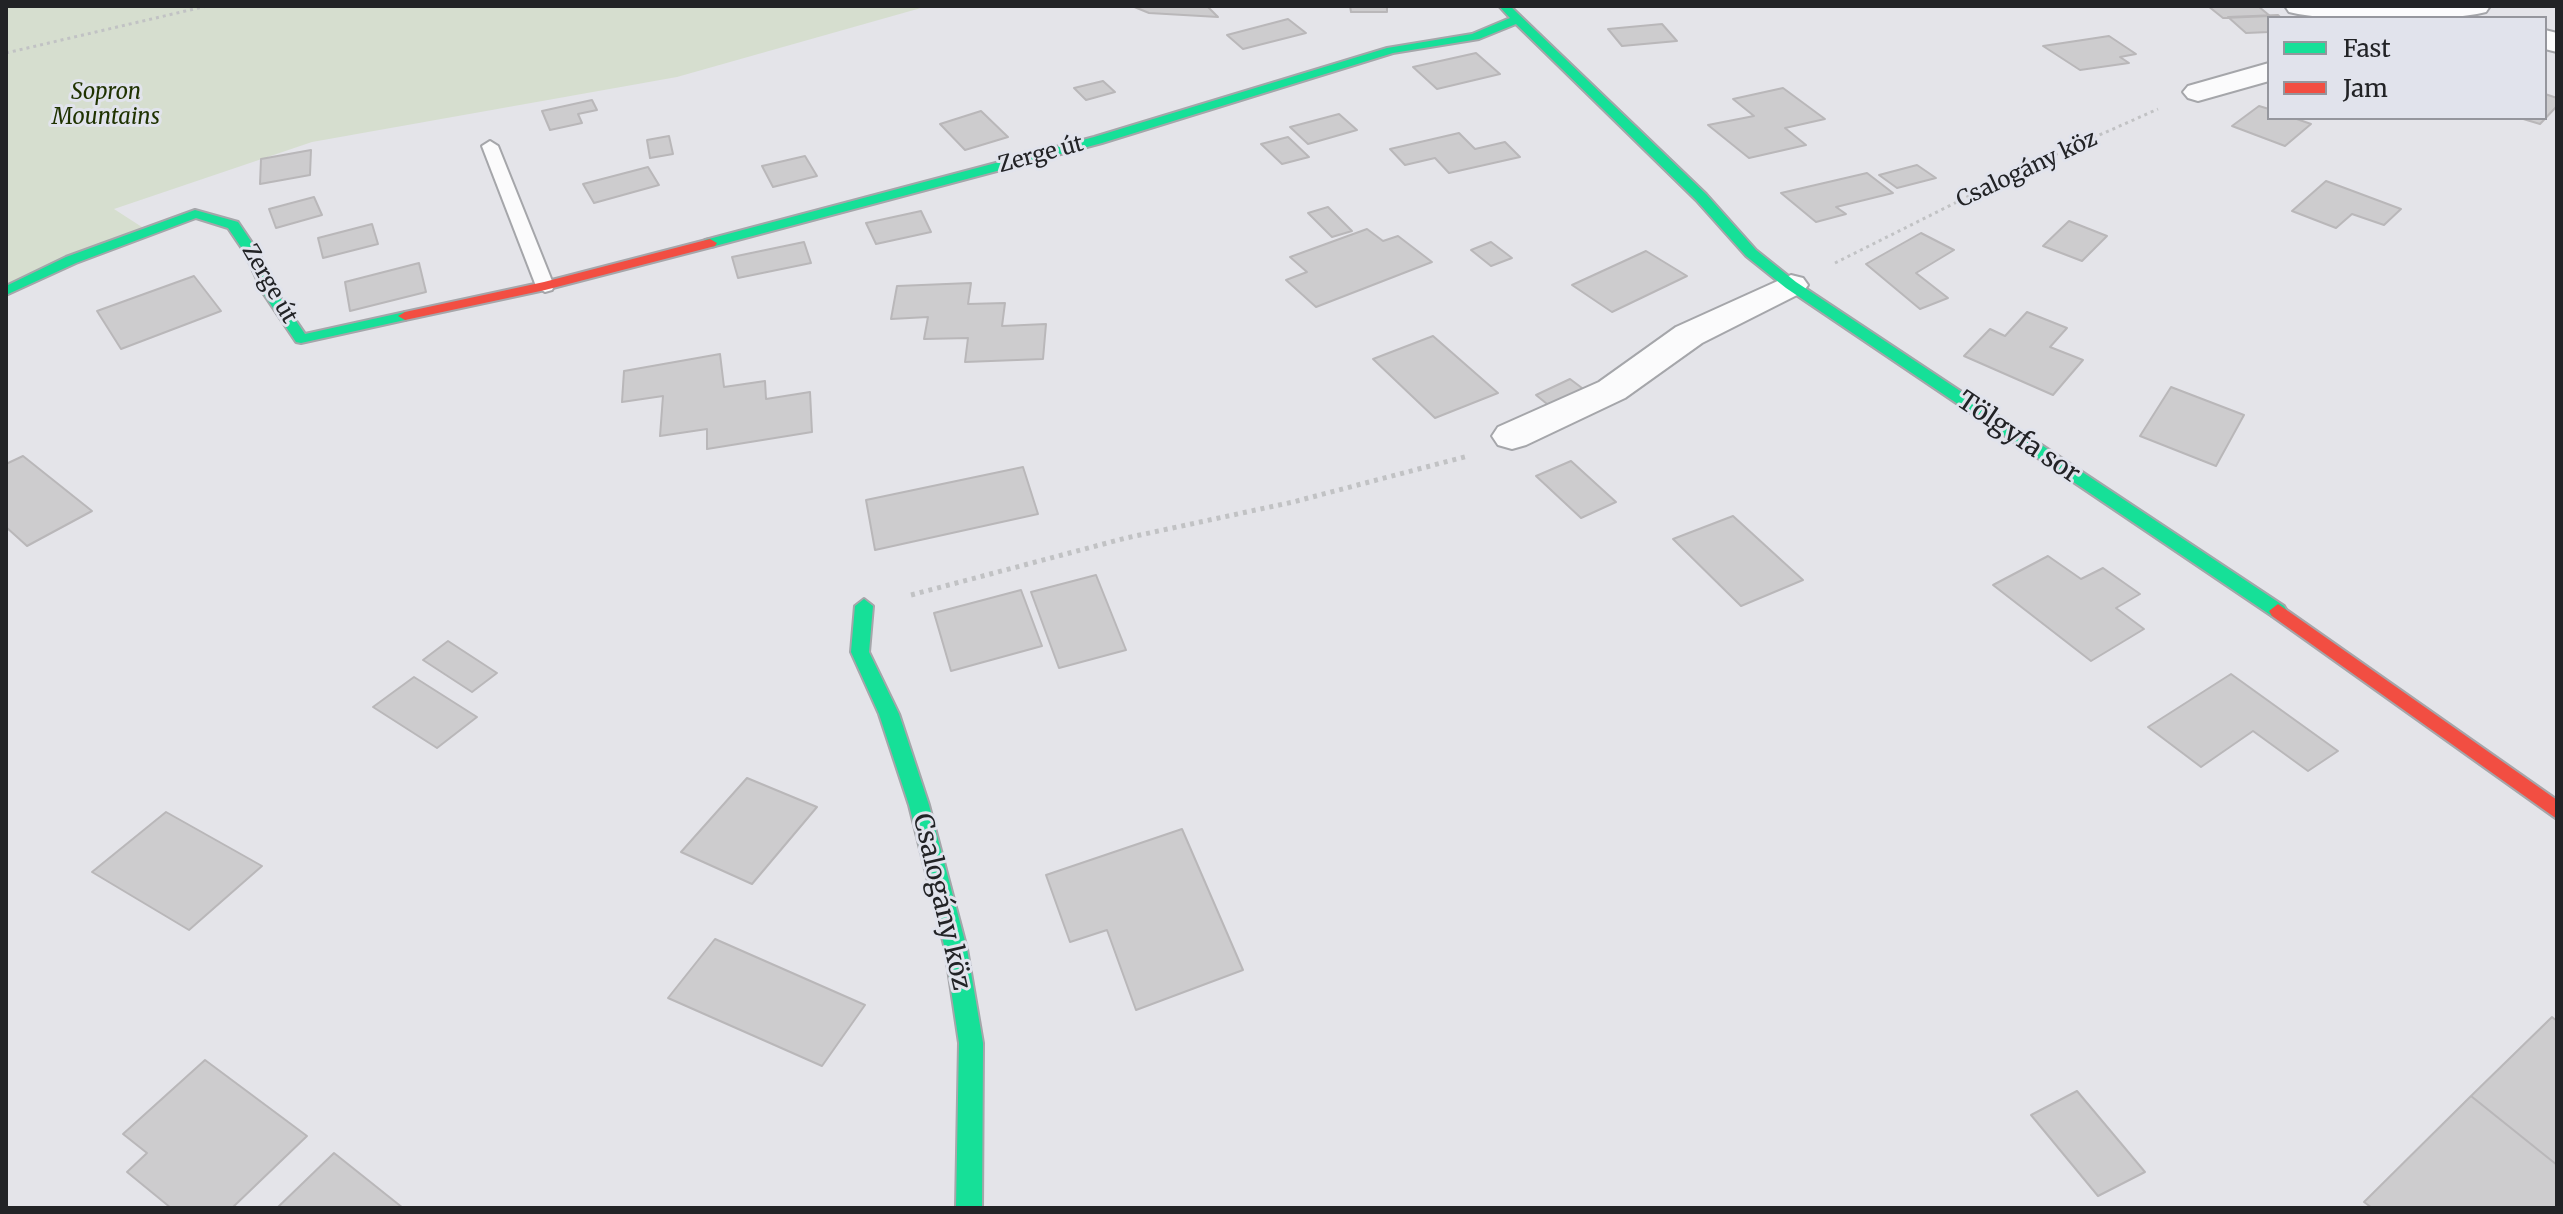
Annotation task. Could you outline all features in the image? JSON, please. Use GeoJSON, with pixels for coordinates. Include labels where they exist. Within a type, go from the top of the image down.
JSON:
{"type":"FeatureCollection","features":[{"type":"Feature","properties":{"kind":"street"},"geometry":{"type":"LineString","coordinates":[[2298,6],[2370,16],[2486,12]]}},
{"type":"Feature","properties":{"kind":"street","name":"Tölgyfa sor"},"geometry":{"type":"LineString","coordinates":[[1510,13],[1701,197],[1751,253],[1791,285],[2274,608],[2557,811]]}},
{"type":"Feature","properties":{"kind":"street","name":"Zerge út"},"geometry":{"type":"LineString","coordinates":[[6,291],[71,260],[195,214],[233,225],[252,253],[270,293],[301,339],[545,286],[1098,140],[1391,50],[1475,37],[1510,13]]}},
{"type":"Feature","properties":{"kind":"street"},"geometry":{"type":"LineString","coordinates":[[2198,92],[2267,73]]}},
{"type":"Feature","properties":{"kind":"street"},"geometry":{"type":"LineString","coordinates":[[1512,436],[1612,390],[1689,335],[1791,285]]}},
{"type":"Feature","properties":{"kind":"street","name":"Csalogány köz"},"geometry":{"type":"LineString","coordinates":[[864,606],[860,652],[889,714],[919,805],[956,949],[971,1043],[969,1208]]}},
{"type":"Feature","properties":{"kind":"lane"},"geometry":{"type":"LineString","coordinates":[[490,146],[545,286]]}},
{"type":"Feature","properties":{"kind":"path"},"geometry":{"type":"LineString","coordinates":[[6,53],[207,6]]}},
{"type":"Feature","properties":{"kind":"path","name":"Csalogány köz"},"geometry":{"type":"LineString","coordinates":[[1791,285],[2023,169],[2198,92]]}},
{"type":"Feature","properties":{"kind":"path"},"geometry":{"type":"LineString","coordinates":[[864,606],[1126,538],[1293,502],[1425,468],[1469,456],[1512,436]]}},
{"type":"Feature","properties":{"kind":"green space","name":"Sopron Mountains"},"geometry":{"type":"Polygon","coordinates":[[[6,6],[928,6],[677,77],[312,142],[114,209],[145,229],[6,294],[6,6]]]}},
{"type":"Feature","properties":{"kind":"building"},"geometry":{"type":"Polygon","coordinates":[[[1132,6],[1207,6],[1218,17],[1149,13],[1132,6]]]}},
{"type":"Feature","properties":{"kind":"building"},"geometry":{"type":"Polygon","coordinates":[[[1350,6],[1387,6],[1387,12],[1351,12],[1350,6]]]}},
{"type":"Feature","properties":{"kind":"building"},"geometry":{"type":"Polygon","coordinates":[[[2208,6],[2258,6],[2270,16],[2267,16],[2223,18],[2208,6]]]}},
{"type":"Feature","properties":{"kind":"building"},"geometry":{"type":"Polygon","coordinates":[[[2278,15],[2279,16],[2267,16],[2267,32],[2246,33],[2228,17],[2278,15]]]}},
{"type":"Feature","properties":{"kind":"building"},"geometry":{"type":"Polygon","coordinates":[[[1288,19],[1306,33],[1243,49],[1227,35],[1288,19]]]}},
{"type":"Feature","properties":{"kind":"building"},"geometry":{"type":"Polygon","coordinates":[[[1662,24],[1677,41],[1622,46],[1608,29],[1662,24]]]}},
{"type":"Feature","properties":{"kind":"building"},"geometry":{"type":"Polygon","coordinates":[[[2109,36],[2136,54],[2120,57],[2129,63],[2080,70],[2043,46],[2109,36]]]}},
{"type":"Feature","properties":{"kind":"building"},"geometry":{"type":"Polygon","coordinates":[[[1476,53],[1500,74],[1437,89],[1413,67],[1476,53]]]}},
{"type":"Feature","properties":{"kind":"building"},"geometry":{"type":"Polygon","coordinates":[[[1103,81],[1115,92],[1086,100],[1074,88],[1103,81]]]}},
{"type":"Feature","properties":{"kind":"building"},"geometry":{"type":"Polygon","coordinates":[[[1783,88],[1825,119],[1785,128],[1806,145],[1749,158],[1708,125],[1754,116],[1733,99],[1783,88]]]}},
{"type":"Feature","properties":{"kind":"building"},"geometry":{"type":"Polygon","coordinates":[[[2547,95],[2557,98],[2557,106],[2547,117],[2547,95]]]}},
{"type":"Feature","properties":{"kind":"building"},"geometry":{"type":"Polygon","coordinates":[[[592,100],[597,110],[578,114],[582,123],[550,130],[542,111],[592,100]]]}},
{"type":"Feature","properties":{"kind":"building"},"geometry":{"type":"Polygon","coordinates":[[[2259,106],[2267,108],[2267,120],[2300,120],[2311,124],[2285,146],[2232,126],[2259,106]]]}},
{"type":"Feature","properties":{"kind":"building"},"geometry":{"type":"Polygon","coordinates":[[[981,111],[1008,137],[965,150],[940,124],[981,111]]]}},
{"type":"Feature","properties":{"kind":"building"},"geometry":{"type":"Polygon","coordinates":[[[1339,114],[1357,130],[1308,144],[1290,127],[1339,114]]]}},
{"type":"Feature","properties":{"kind":"building"},"geometry":{"type":"Polygon","coordinates":[[[1459,133],[1475,149],[1505,142],[1520,157],[1449,173],[1435,158],[1405,165],[1390,149],[1459,133]]]}},
{"type":"Feature","properties":{"kind":"building"},"geometry":{"type":"Polygon","coordinates":[[[669,136],[673,154],[650,158],[647,140],[669,136]]]}},
{"type":"Feature","properties":{"kind":"building"},"geometry":{"type":"Polygon","coordinates":[[[1288,137],[1309,157],[1282,164],[1261,144],[1288,137]]]}},
{"type":"Feature","properties":{"kind":"building"},"geometry":{"type":"Polygon","coordinates":[[[311,150],[310,175],[260,184],[261,159],[311,150]]]}},
{"type":"Feature","properties":{"kind":"building"},"geometry":{"type":"Polygon","coordinates":[[[805,156],[817,176],[773,187],[762,166],[805,156]]]}},
{"type":"Feature","properties":{"kind":"building"},"geometry":{"type":"Polygon","coordinates":[[[1917,165],[1936,178],[1897,188],[1879,175],[1917,165]]]}},
{"type":"Feature","properties":{"kind":"building"},"geometry":{"type":"Polygon","coordinates":[[[648,167],[659,185],[594,203],[583,184],[648,167]]]}},
{"type":"Feature","properties":{"kind":"building"},"geometry":{"type":"Polygon","coordinates":[[[1867,173],[1893,193],[1836,207],[1846,214],[1816,222],[1781,193],[1867,173]]]}},
{"type":"Feature","properties":{"kind":"building"},"geometry":{"type":"Polygon","coordinates":[[[2326,181],[2401,209],[2384,225],[2352,214],[2336,228],[2292,211],[2326,181]]]}},
{"type":"Feature","properties":{"kind":"building"},"geometry":{"type":"Polygon","coordinates":[[[314,197],[322,215],[276,228],[269,209],[314,197]]]}},
{"type":"Feature","properties":{"kind":"building"},"geometry":{"type":"Polygon","coordinates":[[[1328,207],[1352,231],[1332,237],[1308,213],[1328,207]]]}},
{"type":"Feature","properties":{"kind":"building"},"geometry":{"type":"Polygon","coordinates":[[[921,211],[931,232],[876,244],[866,223],[921,211]]]}},
{"type":"Feature","properties":{"kind":"building"},"geometry":{"type":"Polygon","coordinates":[[[2069,221],[2107,236],[2082,261],[2043,246],[2069,221]]]}},
{"type":"Feature","properties":{"kind":"building"},"geometry":{"type":"Polygon","coordinates":[[[372,224],[378,244],[323,258],[318,238],[372,224]]]}},
{"type":"Feature","properties":{"kind":"building"},"geometry":{"type":"Polygon","coordinates":[[[1367,229],[1383,241],[1398,236],[1432,262],[1316,307],[1286,280],[1307,272],[1290,257],[1367,229]]]}},
{"type":"Feature","properties":{"kind":"building"},"geometry":{"type":"Polygon","coordinates":[[[1921,233],[1954,250],[1916,273],[1948,298],[1920,309],[1866,264],[1921,233]]]}},
{"type":"Feature","properties":{"kind":"building"},"geometry":{"type":"Polygon","coordinates":[[[804,242],[811,263],[738,278],[732,257],[804,242]]]}},
{"type":"Feature","properties":{"kind":"building"},"geometry":{"type":"Polygon","coordinates":[[[1491,242],[1512,258],[1491,266],[1471,250],[1491,242]]]}},
{"type":"Feature","properties":{"kind":"building"},"geometry":{"type":"Polygon","coordinates":[[[1646,251],[1687,276],[1612,312],[1572,285],[1646,251]]]}},
{"type":"Feature","properties":{"kind":"building"},"geometry":{"type":"Polygon","coordinates":[[[419,263],[426,292],[350,311],[345,282],[419,263]]]}},
{"type":"Feature","properties":{"kind":"building"},"geometry":{"type":"Polygon","coordinates":[[[194,276],[221,311],[121,349],[97,311],[194,276]]]}},
{"type":"Feature","properties":{"kind":"building"},"geometry":{"type":"Polygon","coordinates":[[[971,283],[968,304],[1005,303],[1002,326],[1046,324],[1043,359],[965,362],[968,338],[924,339],[928,317],[891,319],[897,286],[971,283]]]}},
{"type":"Feature","properties":{"kind":"building"},"geometry":{"type":"Polygon","coordinates":[[[2027,312],[2067,328],[2050,347],[2083,360],[2053,395],[1964,356],[1990,329],[2005,336],[2027,312]]]}},
{"type":"Feature","properties":{"kind":"building"},"geometry":{"type":"Polygon","coordinates":[[[1433,336],[1498,393],[1435,418],[1373,359],[1433,336]]]}},
{"type":"Feature","properties":{"kind":"building"},"geometry":{"type":"Polygon","coordinates":[[[720,354],[724,387],[765,381],[766,399],[810,392],[812,432],[707,449],[707,429],[660,436],[663,396],[622,402],[624,371],[720,354]]]}},
{"type":"Feature","properties":{"kind":"building"},"geometry":{"type":"Polygon","coordinates":[[[1570,379],[1586,391],[1552,408],[1536,395],[1570,379]]]}},
{"type":"Feature","properties":{"kind":"building"},"geometry":{"type":"Polygon","coordinates":[[[2171,387],[2244,415],[2216,466],[2140,436],[2171,387]]]}},
{"type":"Feature","properties":{"kind":"building"},"geometry":{"type":"Polygon","coordinates":[[[23,456],[92,511],[27,546],[6,527],[6,464],[23,456]]]}},
{"type":"Feature","properties":{"kind":"building"},"geometry":{"type":"Polygon","coordinates":[[[1571,461],[1616,502],[1581,518],[1536,476],[1571,461]]]}},
{"type":"Feature","properties":{"kind":"building"},"geometry":{"type":"Polygon","coordinates":[[[1023,467],[1038,514],[875,550],[866,500],[1023,467]]]}},
{"type":"Feature","properties":{"kind":"building"},"geometry":{"type":"Polygon","coordinates":[[[1733,516],[1803,580],[1741,606],[1673,539],[1733,516]]]}},
{"type":"Feature","properties":{"kind":"building"},"geometry":{"type":"Polygon","coordinates":[[[2048,556],[2081,579],[2103,568],[2140,594],[2116,608],[2144,629],[2091,661],[1993,585],[2048,556]]]}},
{"type":"Feature","properties":{"kind":"building"},"geometry":{"type":"Polygon","coordinates":[[[1096,575],[1126,650],[1059,668],[1031,592],[1096,575]]]}},
{"type":"Feature","properties":{"kind":"building"},"geometry":{"type":"Polygon","coordinates":[[[1021,590],[1042,646],[951,671],[934,613],[1021,590]]]}},
{"type":"Feature","properties":{"kind":"building"},"geometry":{"type":"Polygon","coordinates":[[[448,641],[497,673],[472,692],[423,660],[448,641]]]}},
{"type":"Feature","properties":{"kind":"building"},"geometry":{"type":"Polygon","coordinates":[[[2231,674],[2338,751],[2308,771],[2253,731],[2201,767],[2148,727],[2231,674]]]}},
{"type":"Feature","properties":{"kind":"building"},"geometry":{"type":"Polygon","coordinates":[[[414,677],[477,717],[437,748],[373,707],[414,677]]]}},
{"type":"Feature","properties":{"kind":"building"},"geometry":{"type":"Polygon","coordinates":[[[747,778],[817,807],[752,884],[681,852],[747,778]]]}},
{"type":"Feature","properties":{"kind":"building"},"geometry":{"type":"Polygon","coordinates":[[[166,812],[262,866],[189,930],[92,872],[166,812]]]}},
{"type":"Feature","properties":{"kind":"building"},"geometry":{"type":"Polygon","coordinates":[[[1182,829],[1243,970],[1136,1010],[1107,930],[1070,942],[1046,875],[1182,829]]]}},
{"type":"Feature","properties":{"kind":"building"},"geometry":{"type":"Polygon","coordinates":[[[715,939],[865,1005],[822,1066],[668,998],[715,939]]]}},
{"type":"Feature","properties":{"kind":"building"},"geometry":{"type":"Polygon","coordinates":[[[2552,1017],[2557,1021],[2557,1165],[2471,1096],[2552,1017]]]}},
{"type":"Feature","properties":{"kind":"building"},"geometry":{"type":"Polygon","coordinates":[[[205,1060],[307,1136],[232,1208],[171,1208],[127,1172],[147,1153],[123,1134],[205,1060]]]}},
{"type":"Feature","properties":{"kind":"building"},"geometry":{"type":"Polygon","coordinates":[[[2077,1091],[2145,1172],[2098,1196],[2031,1115],[2077,1091]]]}},
{"type":"Feature","properties":{"kind":"building"},"geometry":{"type":"Polygon","coordinates":[[[2471,1096],[2557,1165],[2557,1208],[2372,1208],[2364,1202],[2471,1096]]]}},
{"type":"Feature","properties":{"kind":"building"},"geometry":{"type":"Polygon","coordinates":[[[334,1153],[403,1208],[277,1208],[334,1153]]]}},
{"type":"Feature","properties":{"kind":"traffic: fast"},"geometry":{"type":"LineString","coordinates":[[1504,6],[1701,197],[1751,253],[1791,285],[2278,611]]}},
{"type":"Feature","properties":{"kind":"traffic: fast"},"geometry":{"type":"LineString","coordinates":[[710,243],[1098,140],[1391,50],[1475,37],[1516,20]]}},
{"type":"Feature","properties":{"kind":"traffic: fast"},"geometry":{"type":"LineString","coordinates":[[6,291],[71,260],[195,214],[233,225],[252,253],[270,293],[301,339],[405,316]]}},
{"type":"Feature","properties":{"kind":"traffic: fast"},"geometry":{"type":"LineString","coordinates":[[864,606],[860,652],[889,714],[919,805],[956,949],[971,1043],[969,1208]]}},
{"type":"Feature","properties":{"kind":"traffic: jam"},"geometry":{"type":"LineString","coordinates":[[405,316],[545,286],[710,243]]}},
{"type":"Feature","properties":{"kind":"traffic: jam"},"geometry":{"type":"LineString","coordinates":[[2278,611],[2557,811]]}}]}
